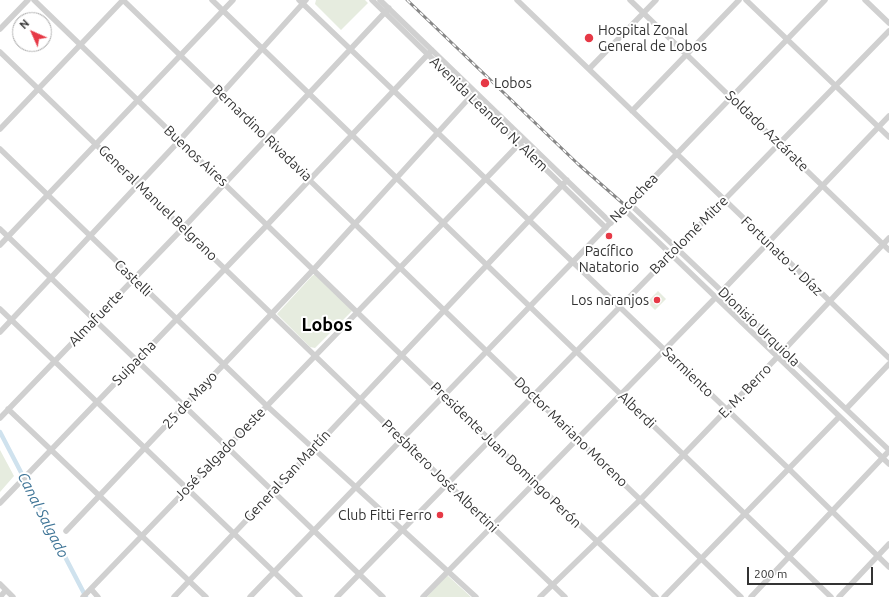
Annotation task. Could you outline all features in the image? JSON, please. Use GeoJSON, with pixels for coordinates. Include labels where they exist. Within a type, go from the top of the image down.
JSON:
{"type":"FeatureCollection","features":[{"type":"Feature","properties":{"kind":"street"},"geometry":{"type":"LineString","coordinates":[[0,29],[28,0]]}},
{"type":"Feature","properties":{"kind":"street","name":"Buenos Aires"},"geometry":{"type":"LineString","coordinates":[[34,0],[358,311]]}},
{"type":"Feature","properties":{"kind":"street"},"geometry":{"type":"LineString","coordinates":[[0,129],[123,0]]}},
{"type":"Feature","properties":{"kind":"street","name":"Bernardino Rivadavia"},"geometry":{"type":"LineString","coordinates":[[123,0],[400,267]]}},
{"type":"Feature","properties":{"kind":"street","name":"Alberdi"},"geometry":{"type":"LineString","coordinates":[[212,0],[831,597]]}},
{"type":"Feature","properties":{"kind":"street"},"geometry":{"type":"LineString","coordinates":[[0,245],[232,0]]}},
{"type":"Feature","properties":{"kind":"street","name":"Avenida Leandro N. Alem"},"geometry":{"type":"LineString","coordinates":[[372,0],[387,10]]}},
{"type":"Feature","properties":{"kind":"street","name":"Avenida Leandro N. Alem"},"geometry":{"type":"LineString","coordinates":[[380,0],[387,10],[430,53],[460,86],[606,228]]}},
{"type":"Feature","properties":{"kind":"street","name":"Fortunato J. Díaz"},"geometry":{"type":"LineString","coordinates":[[517,0],[889,358]]}},
{"type":"Feature","properties":{"kind":"street","name":"Soldado Azcárate"},"geometry":{"type":"LineString","coordinates":[[630,0],[780,143],[889,250]]}},
{"type":"Feature","properties":{"kind":"street"},"geometry":{"type":"LineString","coordinates":[[589,69],[656,0]]}},
{"type":"Feature","properties":{"kind":"street"},"geometry":{"type":"LineString","coordinates":[[632,111],[739,0]]}},
{"type":"Feature","properties":{"kind":"street"},"geometry":{"type":"LineString","coordinates":[[746,0],[889,137]]}},
{"type":"Feature","properties":{"kind":"street","name":"Necochea"},"geometry":{"type":"LineString","coordinates":[[250,597],[403,440],[487,350],[630,204],[825,0]]}},
{"type":"Feature","properties":{"kind":"street"},"geometry":{"type":"LineString","coordinates":[[865,0],[889,23]]}},
{"type":"Feature","properties":{"kind":"street"},"geometry":{"type":"LineString","coordinates":[[0,332],[180,141],[302,1]]}},
{"type":"Feature","properties":{"kind":"street","name":"Sarmiento"},"geometry":{"type":"LineString","coordinates":[[302,1],[833,511],[889,567]]}},
{"type":"Feature","properties":{"kind":"street","name":"Almafuerte"},"geometry":{"type":"LineString","coordinates":[[0,418],[183,228],[387,10]]}},
{"type":"Feature","properties":{"kind":"street","name":"Bartolomé Mitre"},"geometry":{"type":"LineString","coordinates":[[337,597],[447,482],[490,440],[575,351],[889,31]]}},
{"type":"Feature","properties":{"kind":"street","name":"General Manuel Belgrano"},"geometry":{"type":"LineString","coordinates":[[0,52],[315,355]]}},
{"type":"Feature","properties":{"kind":"street","name":"Avenida Leandro N. Alem"},"geometry":{"type":"LineString","coordinates":[[430,53],[465,81],[611,223]]}},
{"type":"Feature","properties":{"kind":"street","name":"Suipacha"},"geometry":{"type":"LineString","coordinates":[[0,503],[430,53]]}},
{"type":"Feature","properties":{"kind":"street"},"geometry":{"type":"LineString","coordinates":[[460,86],[465,81]]}},
{"type":"Feature","properties":{"kind":"street","name":"25 de Mayo"},"geometry":{"type":"LineString","coordinates":[[66,531],[314,269],[471,96]]}},
{"type":"Feature","properties":{"kind":"street"},"geometry":{"type":"LineString","coordinates":[[482,108],[487,103]]}},
{"type":"Feature","properties":{"kind":"street"},"geometry":{"type":"LineString","coordinates":[[722,291],[889,116]]}},
{"type":"Feature","properties":{"kind":"street","name":"José Salgado Oeste"},"geometry":{"type":"LineString","coordinates":[[83,597],[141,535],[524,139]]}},
{"type":"Feature","properties":{"kind":"street","name":"Castelli"},"geometry":{"type":"LineString","coordinates":[[0,149],[267,406],[476,597]]}},
{"type":"Feature","properties":{"kind":"street","name":"General San Martín"},"geometry":{"type":"LineString","coordinates":[[174,597],[401,354],[567,180]]}},
{"type":"Feature","properties":{"kind":"street","name":"Dionisio Urquiola"},"geometry":{"type":"LineString","coordinates":[[630,204],[889,450]]}},
{"type":"Feature","properties":{"kind":"street","name":"Dionisio Urquiola"},"geometry":{"type":"LineString","coordinates":[[624,209],[889,464]]}},
{"type":"Feature","properties":{"kind":"street"},"geometry":{"type":"LineString","coordinates":[[0,230],[383,597]]}},
{"type":"Feature","properties":{"kind":"street","name":"E. M. Berro"},"geometry":{"type":"LineString","coordinates":[[540,597],[641,499],[778,357],[889,238]]}},
{"type":"Feature","properties":{"kind":"street","name":"Doctor Mariano Moreno"},"geometry":{"type":"LineString","coordinates":[[400,267],[741,597]]}},
{"type":"Feature","properties":{"kind":"street"},"geometry":{"type":"LineString","coordinates":[[423,597],[716,297]]}},
{"type":"Feature","properties":{"kind":"street"},"geometry":{"type":"LineString","coordinates":[[0,309],[300,597]]}},
{"type":"Feature","properties":{"kind":"street","name":"Presidente Juan Domingo Perón"},"geometry":{"type":"LineString","coordinates":[[358,311],[444,396],[656,597]]}},
{"type":"Feature","properties":{"kind":"street","name":"Presbítero José Albertini"},"geometry":{"type":"LineString","coordinates":[[315,355],[565,597]]}},
{"type":"Feature","properties":{"kind":"street"},"geometry":{"type":"LineString","coordinates":[[846,409],[889,364]]}},
{"type":"Feature","properties":{"kind":"street"},"geometry":{"type":"LineString","coordinates":[[8,409],[206,597]]}},
{"type":"Feature","properties":{"kind":"street"},"geometry":{"type":"LineString","coordinates":[[664,597],[839,417]]}},
{"type":"Feature","properties":{"kind":"street"},"geometry":{"type":"LineString","coordinates":[[751,597],[889,450]]}},
{"type":"Feature","properties":{"kind":"street"},"geometry":{"type":"LineString","coordinates":[[839,597],[889,544]]}},
{"type":"Feature","properties":{"kind":"street"},"geometry":{"type":"LineString","coordinates":[[0,584],[14,597]]}},
{"type":"Feature","properties":{"kind":"street"},"geometry":{"type":"LineString","coordinates":[[91,589],[98,597]]}},
{"type":"Feature","properties":{"kind":"street"},"geometry":{"type":"LineString","coordinates":[[0,596],[6,590]]}},
{"type":"Feature","properties":{"kind":"shaded area"},"geometry":{"type":"Polygon","coordinates":[[[316,0],[365,0],[368,3],[341,30],[315,4],[316,0]]]}},
{"type":"Feature","properties":{"kind":"shaded area"},"geometry":{"type":"Polygon","coordinates":[[[315,274],[352,311],[315,348],[310,347],[277,314],[315,274]]]}},
{"type":"Feature","properties":{"kind":"shaded area","name":"Los naranjos"},"geometry":{"type":"Polygon","coordinates":[[[658,291],[666,299],[655,310],[647,302],[658,291]]]}},
{"type":"Feature","properties":{"kind":"shaded area"},"geometry":{"type":"Polygon","coordinates":[[[0,450],[14,476],[0,492],[0,450]]]}},
{"type":"Feature","properties":{"kind":"shaded area"},"geometry":{"type":"Polygon","coordinates":[[[447,575],[471,597],[427,597],[447,575]]]}},
{"type":"Feature","properties":{"kind":"waterway","name":"Canal Salgado"},"geometry":{"type":"LineString","coordinates":[[0,432],[86,597]]}},
{"type":"Feature","properties":{"kind":"railway"},"geometry":{"type":"LineString","coordinates":[[407,0],[578,164],[627,207]]}},
{"type":"Feature","properties":{"kind":"place","name":"Hospital Zonal General de Lobos"},"geometry":{"type":"Point","coordinates":[589,38]}},
{"type":"Feature","properties":{"kind":"place","name":"Lobos"},"geometry":{"type":"Point","coordinates":[485,83]}},
{"type":"Feature","properties":{"kind":"place","name":"Pacífico Natatorio"},"geometry":{"type":"Point","coordinates":[609,236]}},
{"type":"Feature","properties":{"kind":"place","name":"Los naranjos"},"geometry":{"type":"Point","coordinates":[657,300]}},
{"type":"Feature","properties":{"kind":"place","name":"Club Fitti Ferro"},"geometry":{"type":"Point","coordinates":[440,515]}},
{"type":"Feature","properties":{"kind":"district","name":"Lobos"},"geometry":{"type":"Point","coordinates":[327,325]}}]}
